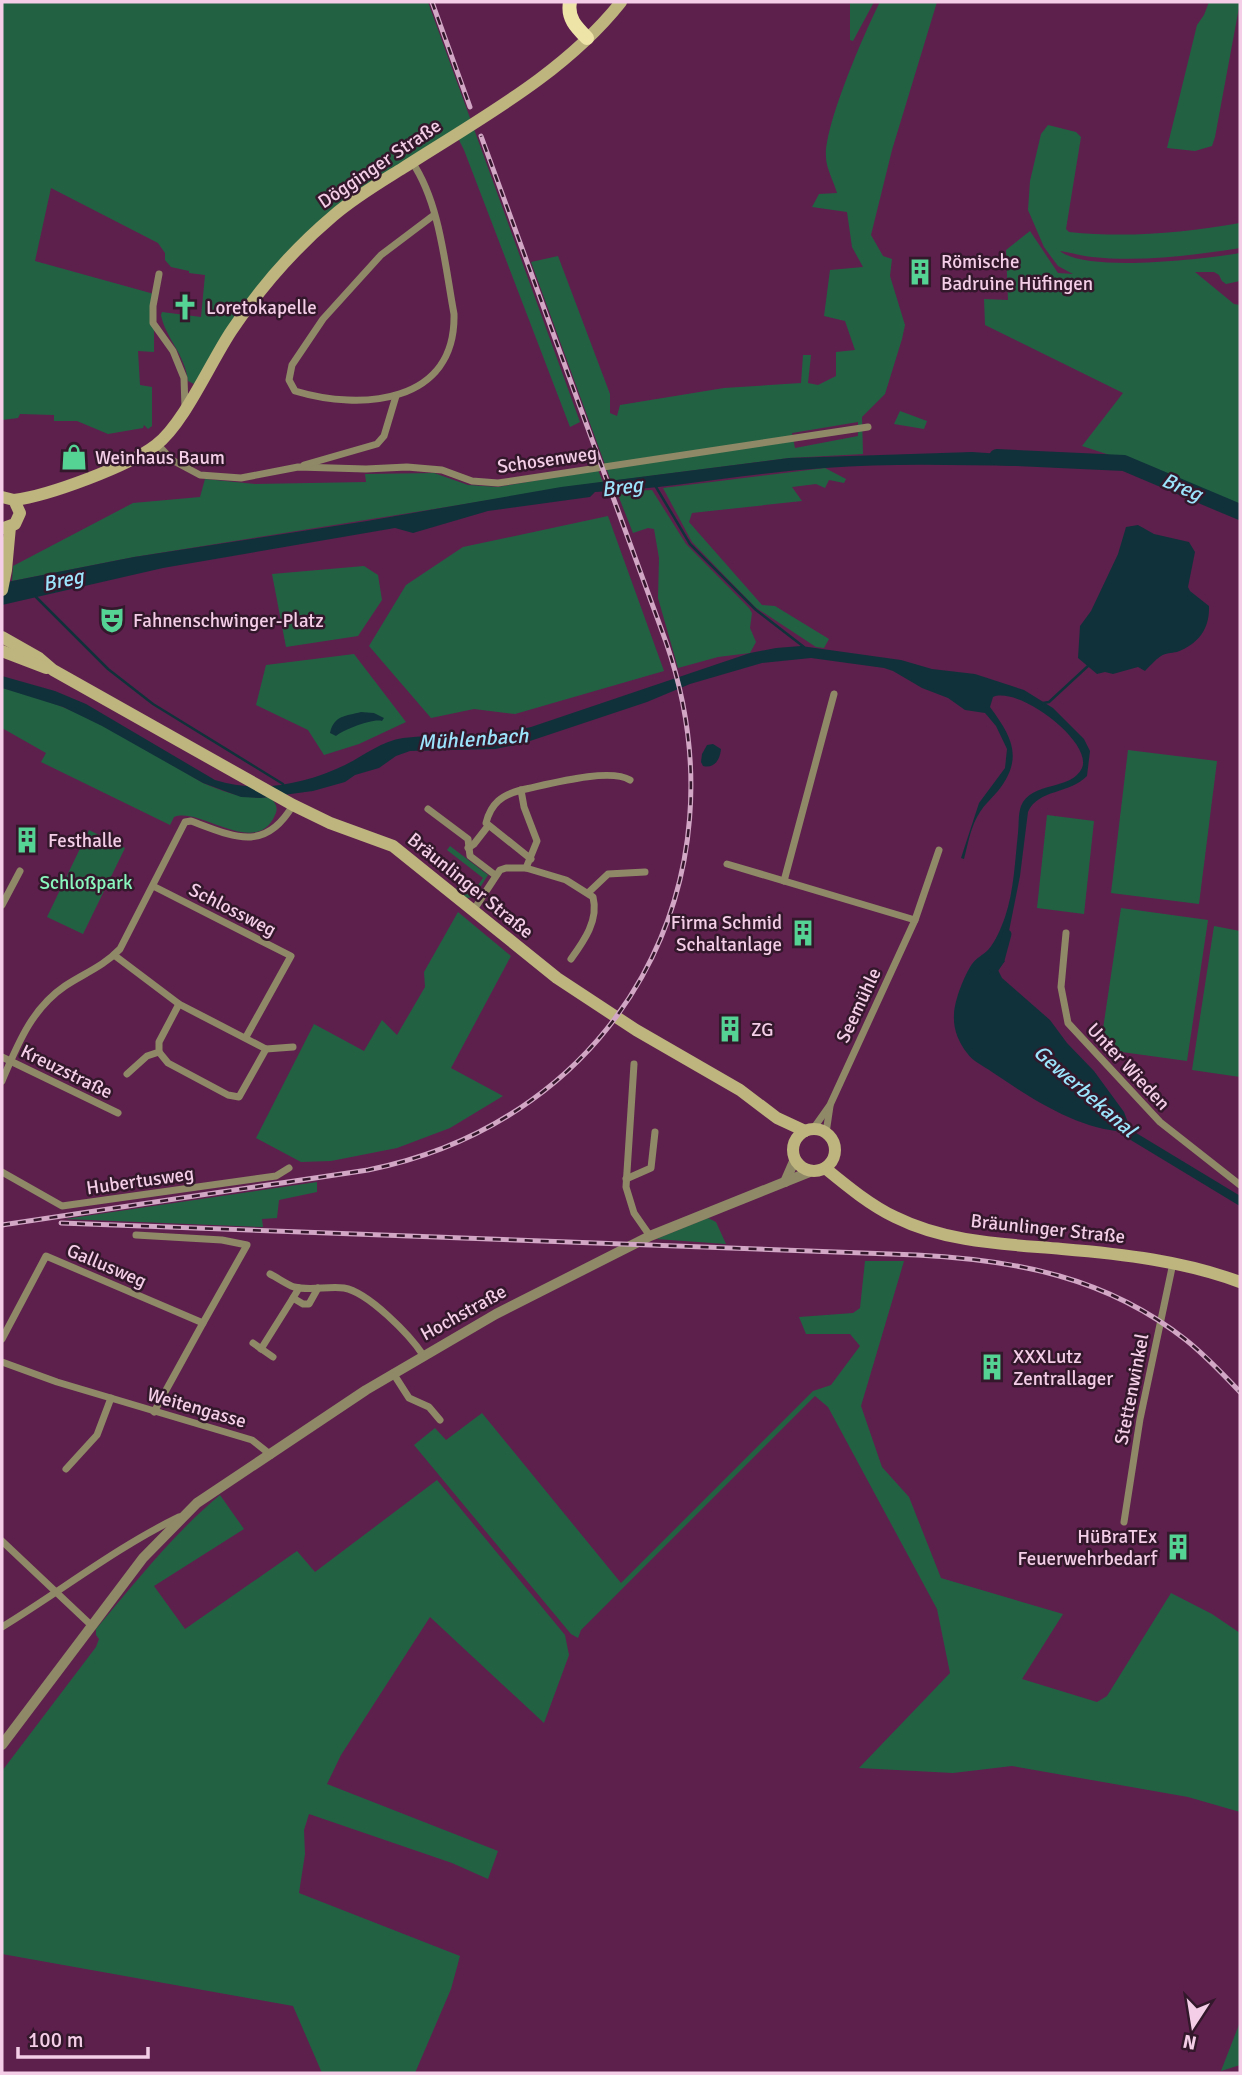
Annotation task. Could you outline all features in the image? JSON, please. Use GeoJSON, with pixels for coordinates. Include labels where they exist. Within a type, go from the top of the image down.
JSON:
{"type":"FeatureCollection","features":[{"type":"Feature","properties":{"kind":"highway"},"geometry":{"type":"LineString","coordinates":[[570,2],[569,14],[587,38]]}},
{"type":"Feature","properties":{"kind":"main road","name":"Dögginger Straße"},"geometry":{"type":"LineString","coordinates":[[6,527],[18,521],[20,515],[52,492],[122,464],[157,444],[171,430],[231,332],[276,272],[336,214],[532,85],[572,53],[621,2]]}},
{"type":"Feature","properties":{"kind":"main road","name":"Dögginger Straße"},"geometry":{"type":"LineString","coordinates":[[8,498],[52,492]]}},
{"type":"Feature","properties":{"kind":"main road"},"geometry":{"type":"LineString","coordinates":[[8,498],[20,509],[20,515]]}},
{"type":"Feature","properties":{"kind":"main road"},"geometry":{"type":"LineString","coordinates":[[2,590],[6,570],[6,527]]}},
{"type":"Feature","properties":{"kind":"main road","name":"Bräunlinger Straße"},"geometry":{"type":"LineString","coordinates":[[2,637],[39,658],[53,670]]}},
{"type":"Feature","properties":{"kind":"main road","name":"Bräunlinger Straße"},"geometry":{"type":"LineString","coordinates":[[2,651],[53,670],[293,805],[330,823],[393,846],[557,978],[636,1030],[740,1090],[777,1118],[809,1130]]}},
{"type":"Feature","properties":{"kind":"main road","name":"Bräunlinger Straße"},"geometry":{"type":"LineString","coordinates":[[777,1118],[794,1143]]}},
{"type":"Feature","properties":{"kind":"main road"},"geometry":{"type":"LineString","coordinates":[[809,1130],[827,1133],[834,1144],[830,1163],[812,1171],[802,1167],[795,1159],[794,1143],[809,1130]]}},
{"type":"Feature","properties":{"kind":"main road","name":"Bräunlinger Straße"},"geometry":{"type":"LineString","coordinates":[[830,1163],[859,1193],[895,1217],[951,1236],[1173,1262],[1240,1282]]}},
{"type":"Feature","properties":{"kind":"street"},"geometry":{"type":"LineString","coordinates":[[412,162],[423,182],[434,215],[454,314],[454,325],[445,358],[422,384],[397,396],[333,400],[295,391],[289,380],[292,365],[323,319],[381,255],[434,215]]}},
{"type":"Feature","properties":{"kind":"street"},"geometry":{"type":"LineString","coordinates":[[159,274],[153,323],[173,351],[184,378],[185,409]]}},
{"type":"Feature","properties":{"kind":"street"},"geometry":{"type":"LineString","coordinates":[[298,467],[377,444],[384,436],[397,396]]}},
{"type":"Feature","properties":{"kind":"street","name":"Schosenweg"},"geometry":{"type":"LineString","coordinates":[[157,444],[172,460],[200,475],[241,478],[298,467],[407,467],[442,470],[472,481],[498,483],[868,427]]}},
{"type":"Feature","properties":{"kind":"street"},"geometry":{"type":"LineString","coordinates":[[784,881],[834,694]]}},
{"type":"Feature","properties":{"kind":"street"},"geometry":{"type":"LineString","coordinates":[[531,859],[486,823],[496,802],[505,794],[580,778],[618,775],[630,780]]}},
{"type":"Feature","properties":{"kind":"street"},"geometry":{"type":"LineString","coordinates":[[521,790],[524,807],[537,841],[526,867]]}},
{"type":"Feature","properties":{"kind":"street"},"geometry":{"type":"LineString","coordinates":[[2,1082],[28,1026],[48,999],[114,955],[125,942],[185,822],[191,821],[229,835],[263,835],[274,830],[293,805]]}},
{"type":"Feature","properties":{"kind":"street"},"geometry":{"type":"LineString","coordinates":[[428,809],[467,839],[470,856],[495,875]]}},
{"type":"Feature","properties":{"kind":"street"},"geometry":{"type":"LineString","coordinates":[[468,848],[488,826]]}},
{"type":"Feature","properties":{"kind":"street","name":"Seemühle"},"geometry":{"type":"LineString","coordinates":[[809,1130],[830,1105],[915,920],[939,850]]}},
{"type":"Feature","properties":{"kind":"street"},"geometry":{"type":"LineString","coordinates":[[727,864],[915,920]]}},
{"type":"Feature","properties":{"kind":"street"},"geometry":{"type":"LineString","coordinates":[[473,911],[495,875],[506,868],[526,867],[550,874],[589,892],[595,904],[592,923],[571,960]]}},
{"type":"Feature","properties":{"kind":"street"},"geometry":{"type":"LineString","coordinates":[[2,905],[20,872]]}},
{"type":"Feature","properties":{"kind":"street"},"geometry":{"type":"LineString","coordinates":[[589,892],[608,874],[645,872]]}},
{"type":"Feature","properties":{"kind":"street","name":"Schlossweg"},"geometry":{"type":"LineString","coordinates":[[153,886],[291,956],[246,1037]]}},
{"type":"Feature","properties":{"kind":"street","name":"Unter Wieden"},"geometry":{"type":"LineString","coordinates":[[1066,933],[1061,988],[1068,1023],[1160,1122],[1211,1165],[1240,1185]]}},
{"type":"Feature","properties":{"kind":"street"},"geometry":{"type":"LineString","coordinates":[[114,955],[179,1004],[266,1049],[293,1047]]}},
{"type":"Feature","properties":{"kind":"street"},"geometry":{"type":"LineString","coordinates":[[179,1004],[159,1042],[159,1052],[168,1063],[239,1097],[266,1049]]}},
{"type":"Feature","properties":{"kind":"street"},"geometry":{"type":"LineString","coordinates":[[127,1074],[147,1056],[159,1052]]}},
{"type":"Feature","properties":{"kind":"street","name":"Kreuzstraße"},"geometry":{"type":"LineString","coordinates":[[2,1057],[118,1113]]}},
{"type":"Feature","properties":{"kind":"street"},"geometry":{"type":"LineString","coordinates":[[634,1064],[626,1179],[629,1201],[650,1236]]}},
{"type":"Feature","properties":{"kind":"street","name":"Seemühle"},"geometry":{"type":"LineString","coordinates":[[827,1133],[830,1105]]}},
{"type":"Feature","properties":{"kind":"street"},"geometry":{"type":"LineString","coordinates":[[626,1179],[651,1168],[654,1132]]}},
{"type":"Feature","properties":{"kind":"street"},"geometry":{"type":"LineString","coordinates":[[785,1182],[795,1159]]}},
{"type":"Feature","properties":{"kind":"street","name":"Hubertusweg"},"geometry":{"type":"LineString","coordinates":[[2,1172],[61,1206],[276,1176],[289,1167]]}},
{"type":"Feature","properties":{"kind":"street","name":"Hochstraße"},"geometry":{"type":"LineString","coordinates":[[2,1745],[143,1558],[197,1503],[393,1373],[566,1276],[650,1236],[812,1171]]}},
{"type":"Feature","properties":{"kind":"street","name":"Gallusweg"},"geometry":{"type":"LineString","coordinates":[[136,1235],[222,1240],[247,1245],[154,1412]]}},
{"type":"Feature","properties":{"kind":"street","name":"Gallusweg"},"geometry":{"type":"LineString","coordinates":[[2,1339],[46,1256],[203,1323]]}},
{"type":"Feature","properties":{"kind":"street","name":"Stettenwinkel"},"geometry":{"type":"LineString","coordinates":[[1124,1522],[1140,1419],[1173,1262]]}},
{"type":"Feature","properties":{"kind":"street"},"geometry":{"type":"LineString","coordinates":[[270,1273],[299,1288],[342,1288],[360,1293],[415,1342],[423,1355]]}},
{"type":"Feature","properties":{"kind":"street"},"geometry":{"type":"LineString","coordinates":[[261,1349],[299,1288]]}},
{"type":"Feature","properties":{"kind":"street"},"geometry":{"type":"LineString","coordinates":[[293,1298],[303,1304],[309,1304],[318,1288]]}},
{"type":"Feature","properties":{"kind":"street"},"geometry":{"type":"LineString","coordinates":[[253,1343],[273,1357]]}},
{"type":"Feature","properties":{"kind":"street"},"geometry":{"type":"LineString","coordinates":[[2,1373],[4,1363]]}},
{"type":"Feature","properties":{"kind":"street","name":"Weitengasse"},"geometry":{"type":"LineString","coordinates":[[4,1363],[154,1412],[253,1440],[271,1455]]}},
{"type":"Feature","properties":{"kind":"street"},"geometry":{"type":"LineString","coordinates":[[393,1373],[409,1398],[426,1405],[440,1420]]}},
{"type":"Feature","properties":{"kind":"street"},"geometry":{"type":"LineString","coordinates":[[66,1469],[97,1434],[111,1398]]}},
{"type":"Feature","properties":{"kind":"street","name":"Hochstraße"},"geometry":{"type":"LineString","coordinates":[[2,1627],[146,1534],[183,1516]]}},
{"type":"Feature","properties":{"kind":"street"},"geometry":{"type":"LineString","coordinates":[[2,1541],[92,1626]]}},
{"type":"Feature","properties":{"kind":"green space"},"geometry":{"type":"Polygon","coordinates":[[[2,2],[428,2],[580,422],[570,427],[454,130],[313,226],[194,384],[188,381],[183,362],[166,331],[161,315],[162,312],[201,317],[205,275],[171,267],[158,243],[51,188],[35,261],[154,294],[154,352],[138,351],[140,385],[152,387],[152,426],[148,429],[144,425],[143,428],[108,434],[77,421],[54,421],[54,415],[20,414],[18,418],[2,420],[2,2]]]}},
{"type":"Feature","properties":{"kind":"green space"},"geometry":{"type":"Polygon","coordinates":[[[850,2],[874,2],[853,41],[850,40],[850,2]]]}},
{"type":"Feature","properties":{"kind":"green space"},"geometry":{"type":"Polygon","coordinates":[[[880,2],[937,2],[892,150],[871,235],[883,256],[892,259],[890,276],[905,325],[885,394],[862,417],[863,454],[789,458],[611,481],[531,262],[558,256],[610,394],[610,413],[617,416],[620,405],[724,388],[801,383],[803,355],[811,355],[808,383],[818,385],[836,376],[836,352],[855,350],[845,321],[824,316],[830,270],[863,267],[852,247],[847,212],[812,207],[819,194],[837,193],[826,161],[831,124],[856,56],[880,2]],[[858,422],[792,433],[795,448],[858,436],[858,422]]]}},
{"type":"Feature","properties":{"kind":"green space"},"geometry":{"type":"Polygon","coordinates":[[[1209,2],[1240,2],[1215,137],[1212,146],[1195,151],[1167,148],[1197,25],[1209,2]]]}},
{"type":"Feature","properties":{"kind":"green space"},"geometry":{"type":"Polygon","coordinates":[[[1048,125],[1076,132],[1081,137],[1066,229],[1069,232],[1112,235],[1154,233],[1240,223],[1240,248],[1234,249],[1145,259],[1092,257],[1060,251],[1074,258],[1119,263],[1174,261],[1240,253],[1240,281],[1226,284],[1214,272],[1195,272],[1234,304],[1240,305],[1240,505],[1082,446],[1123,393],[985,325],[984,299],[1008,300],[1006,250],[1030,231],[1058,273],[1073,274],[1058,266],[1044,247],[1028,210],[1030,181],[1041,134],[1048,125]]]}},
{"type":"Feature","properties":{"kind":"green space"},"geometry":{"type":"Polygon","coordinates":[[[900,411],[927,421],[924,429],[894,424],[900,411]]]}},
{"type":"Feature","properties":{"kind":"green space"},"geometry":{"type":"Polygon","coordinates":[[[825,468],[846,479],[844,483],[829,480],[825,488],[816,484],[792,487],[802,501],[692,513],[689,522],[762,605],[775,606],[829,639],[824,648],[816,647],[755,607],[692,542],[663,488],[825,468]]]}},
{"type":"Feature","properties":{"kind":"green space"},"geometry":{"type":"Polygon","coordinates":[[[598,470],[603,482],[134,557],[12,581],[13,566],[133,503],[200,497],[205,479],[255,484],[366,482],[365,474],[434,473],[468,485],[498,487],[598,470]]]}},
{"type":"Feature","properties":{"kind":"green space"},"geometry":{"type":"Polygon","coordinates":[[[652,490],[686,544],[749,608],[752,613],[750,628],[756,642],[750,653],[718,657],[678,668],[658,598],[659,558],[654,529],[648,528],[633,533],[618,495],[630,491],[652,490]]]}},
{"type":"Feature","properties":{"kind":"green space"},"geometry":{"type":"Polygon","coordinates":[[[608,516],[664,671],[515,714],[474,709],[431,718],[369,646],[406,585],[463,547],[608,516]]]}},
{"type":"Feature","properties":{"kind":"green space"},"geometry":{"type":"Polygon","coordinates":[[[364,566],[378,575],[382,600],[358,636],[286,647],[272,574],[364,566]]]}},
{"type":"Feature","properties":{"kind":"green space"},"geometry":{"type":"Polygon","coordinates":[[[354,654],[406,722],[359,744],[324,755],[308,730],[256,705],[266,665],[354,654]]]}},
{"type":"Feature","properties":{"kind":"green space"},"geometry":{"type":"Polygon","coordinates":[[[2,688],[29,695],[81,715],[203,783],[243,796],[269,797],[276,805],[275,815],[266,827],[255,832],[242,832],[185,816],[174,817],[170,825],[41,762],[46,753],[2,728],[2,688]]]}},
{"type":"Feature","properties":{"kind":"green space"},"geometry":{"type":"Polygon","coordinates":[[[1128,750],[1217,761],[1199,904],[1111,893],[1128,750]]]}},
{"type":"Feature","properties":{"kind":"green space"},"geometry":{"type":"Polygon","coordinates":[[[1047,815],[1094,821],[1084,914],[1037,908],[1047,815]]]}},
{"type":"Feature","properties":{"kind":"green space","name":"Schloßpark"},"geometry":{"type":"Polygon","coordinates":[[[89,830],[125,848],[83,934],[47,917],[89,830]]]}},
{"type":"Feature","properties":{"kind":"green space"},"geometry":{"type":"Polygon","coordinates":[[[450,846],[488,875],[474,897],[467,898],[456,889],[458,886],[470,896],[483,878],[447,850],[450,846]]]}},
{"type":"Feature","properties":{"kind":"green space"},"geometry":{"type":"Polygon","coordinates":[[[1121,908],[1208,920],[1187,1061],[1100,1049],[1121,908]]]}},
{"type":"Feature","properties":{"kind":"green space"},"geometry":{"type":"Polygon","coordinates":[[[458,912],[511,956],[451,1068],[503,1096],[450,1128],[397,1148],[331,1161],[301,1162],[256,1138],[314,1024],[364,1051],[382,1020],[397,1035],[425,987],[424,972],[458,912]]]}},
{"type":"Feature","properties":{"kind":"green space"},"geometry":{"type":"Polygon","coordinates":[[[1214,926],[1240,931],[1240,1077],[1192,1070],[1214,926]]]}},
{"type":"Feature","properties":{"kind":"green space"},"geometry":{"type":"Polygon","coordinates":[[[317,1182],[317,1192],[279,1200],[277,1218],[262,1219],[263,1227],[65,1219],[317,1182]]]}},
{"type":"Feature","properties":{"kind":"green space"},"geometry":{"type":"Polygon","coordinates":[[[708,1218],[716,1222],[726,1244],[656,1239],[708,1218]]]}},
{"type":"Feature","properties":{"kind":"green space"},"geometry":{"type":"Polygon","coordinates":[[[865,1261],[904,1261],[861,1406],[882,1467],[909,1497],[941,1578],[1063,1614],[1022,1679],[1097,1702],[1107,1696],[1171,1593],[1212,1614],[1240,1633],[1240,1812],[1188,1797],[1012,1766],[953,1773],[859,1768],[950,1673],[937,1609],[828,1407],[815,1396],[581,1630],[578,1638],[571,1634],[414,1445],[435,1428],[446,1440],[482,1413],[621,1583],[813,1391],[831,1385],[860,1346],[850,1334],[806,1334],[799,1317],[853,1313],[860,1308],[865,1261]]]}},
{"type":"Feature","properties":{"kind":"green space"},"geometry":{"type":"Polygon","coordinates":[[[437,1480],[565,1635],[569,1655],[544,1723],[430,1617],[341,1755],[327,1784],[498,1851],[488,1879],[452,1863],[309,1814],[304,1830],[305,1854],[299,1893],[460,1956],[451,1989],[415,2073],[322,2073],[293,2006],[2,1954],[2,1771],[96,1647],[99,1639],[96,1629],[171,1542],[220,1495],[244,1529],[154,1586],[185,1629],[297,1551],[315,1572],[437,1480]]]}},
{"type":"Feature","properties":{"kind":"green space"},"geometry":{"type":"Polygon","coordinates":[[[1240,2022],[1240,2065],[1221,2071],[1240,2022]]]}},
{"type":"Feature","properties":{"kind":"water"},"geometry":{"type":"Polygon","coordinates":[[[972,452],[1017,455],[1018,466],[849,466],[595,492],[590,497],[488,511],[413,533],[395,528],[163,568],[2,605],[2,583],[134,557],[367,521],[561,487],[789,458],[972,452]]]}},
{"type":"Feature","properties":{"kind":"water"},"geometry":{"type":"Polygon","coordinates":[[[1138,525],[1154,534],[1189,542],[1195,552],[1188,587],[1209,606],[1207,622],[1201,635],[1191,645],[1161,656],[1145,671],[1138,667],[1113,674],[1097,674],[1078,658],[1080,626],[1091,611],[1118,554],[1126,527],[1138,525]]]}},
{"type":"Feature","properties":{"kind":"water"},"geometry":{"type":"Polygon","coordinates":[[[801,646],[975,674],[1024,690],[1053,708],[1084,739],[1090,751],[1087,776],[1072,786],[1039,799],[1028,812],[1020,876],[1006,946],[1001,945],[998,958],[1005,961],[998,970],[1002,978],[1050,1020],[1067,1043],[1094,1071],[1124,1112],[1127,1120],[1126,1132],[1090,1125],[1039,1102],[972,1058],[961,1044],[955,1030],[955,1008],[963,981],[974,962],[993,943],[1008,907],[1021,806],[1033,793],[1069,780],[1082,768],[1082,757],[1066,731],[1035,708],[1019,700],[1005,696],[993,697],[990,707],[1009,738],[1013,758],[1006,779],[977,817],[964,859],[961,858],[979,803],[1005,768],[1007,749],[996,726],[985,713],[965,710],[948,698],[884,668],[811,658],[762,663],[690,684],[647,702],[521,744],[495,749],[410,751],[345,782],[313,791],[261,798],[241,797],[203,783],[63,707],[2,688],[2,676],[55,691],[86,704],[215,780],[264,786],[298,782],[330,772],[380,745],[395,740],[531,727],[750,653],[801,646]]]}},
{"type":"Feature","properties":{"kind":"water"},"geometry":{"type":"Polygon","coordinates":[[[361,712],[374,713],[384,718],[382,721],[358,725],[336,736],[330,733],[338,720],[361,712]]]}},
{"type":"Feature","properties":{"kind":"water"},"geometry":{"type":"Polygon","coordinates":[[[713,744],[721,749],[718,760],[714,765],[703,766],[702,754],[707,745],[713,744]]]}},
{"type":"Feature","properties":{"kind":"waterway","name":"Breg"},"geometry":{"type":"LineString","coordinates":[[997,457],[1124,463],[1240,512]]}},
{"type":"Feature","properties":{"kind":"waterway"},"geometry":{"type":"LineString","coordinates":[[656,487],[690,544],[756,610],[804,647]]}},
{"type":"Feature","properties":{"kind":"waterway"},"geometry":{"type":"LineString","coordinates":[[36,597],[108,669],[153,704],[283,784]]}},
{"type":"Feature","properties":{"kind":"waterway","name":"Mühlenbach"},"geometry":{"type":"LineString","coordinates":[[1043,703],[1049,702],[1088,666]]}},
{"type":"Feature","properties":{"kind":"waterway","name":"Gewerbekanal"},"geometry":{"type":"LineString","coordinates":[[994,969],[1000,960],[1007,934]]}},
{"type":"Feature","properties":{"kind":"waterway","name":"Gewerbekanal"},"geometry":{"type":"LineString","coordinates":[[1117,1123],[1126,1132],[1240,1201]]}},
{"type":"Feature","properties":{"kind":"railway"},"geometry":{"type":"LineString","coordinates":[[432,2],[470,107]]}},
{"type":"Feature","properties":{"kind":"railway"},"geometry":{"type":"LineString","coordinates":[[2,1225],[368,1170],[456,1143],[532,1100],[594,1044],[642,977],[674,901],[690,818],[687,731],[666,642],[481,136]]}},
{"type":"Feature","properties":{"kind":"railway"},"geometry":{"type":"LineString","coordinates":[[61,1223],[917,1255],[1025,1267],[1092,1287],[1156,1318],[1186,1340],[1240,1392]]}},
{"type":"Feature","properties":{"kind":"place","name":"Römische Badruine Hüfingen"},"geometry":{"type":"Point","coordinates":[920,272]}},
{"type":"Feature","properties":{"kind":"place","name":"Loretokapelle"},"geometry":{"type":"Point","coordinates":[185,307]}},
{"type":"Feature","properties":{"kind":"place","name":"Weinhaus Baum"},"geometry":{"type":"Point","coordinates":[74,457]}},
{"type":"Feature","properties":{"kind":"place","name":"Fahnenschwinger-Platz"},"geometry":{"type":"Point","coordinates":[112,620]}},
{"type":"Feature","properties":{"kind":"place","name":"Festhalle"},"geometry":{"type":"Point","coordinates":[27,840]}},
{"type":"Feature","properties":{"kind":"place","name":"Firma Schmid Schaltanlage"},"geometry":{"type":"Point","coordinates":[803,933]}},
{"type":"Feature","properties":{"kind":"place","name":"ZG"},"geometry":{"type":"Point","coordinates":[730,1029]}},
{"type":"Feature","properties":{"kind":"place","name":"XXXLutz Zentrallager"},"geometry":{"type":"Point","coordinates":[992,1367]}},
{"type":"Feature","properties":{"kind":"place","name":"HüBraTEx Feuerwehrbedarf"},"geometry":{"type":"Point","coordinates":[1178,1547]}}]}
